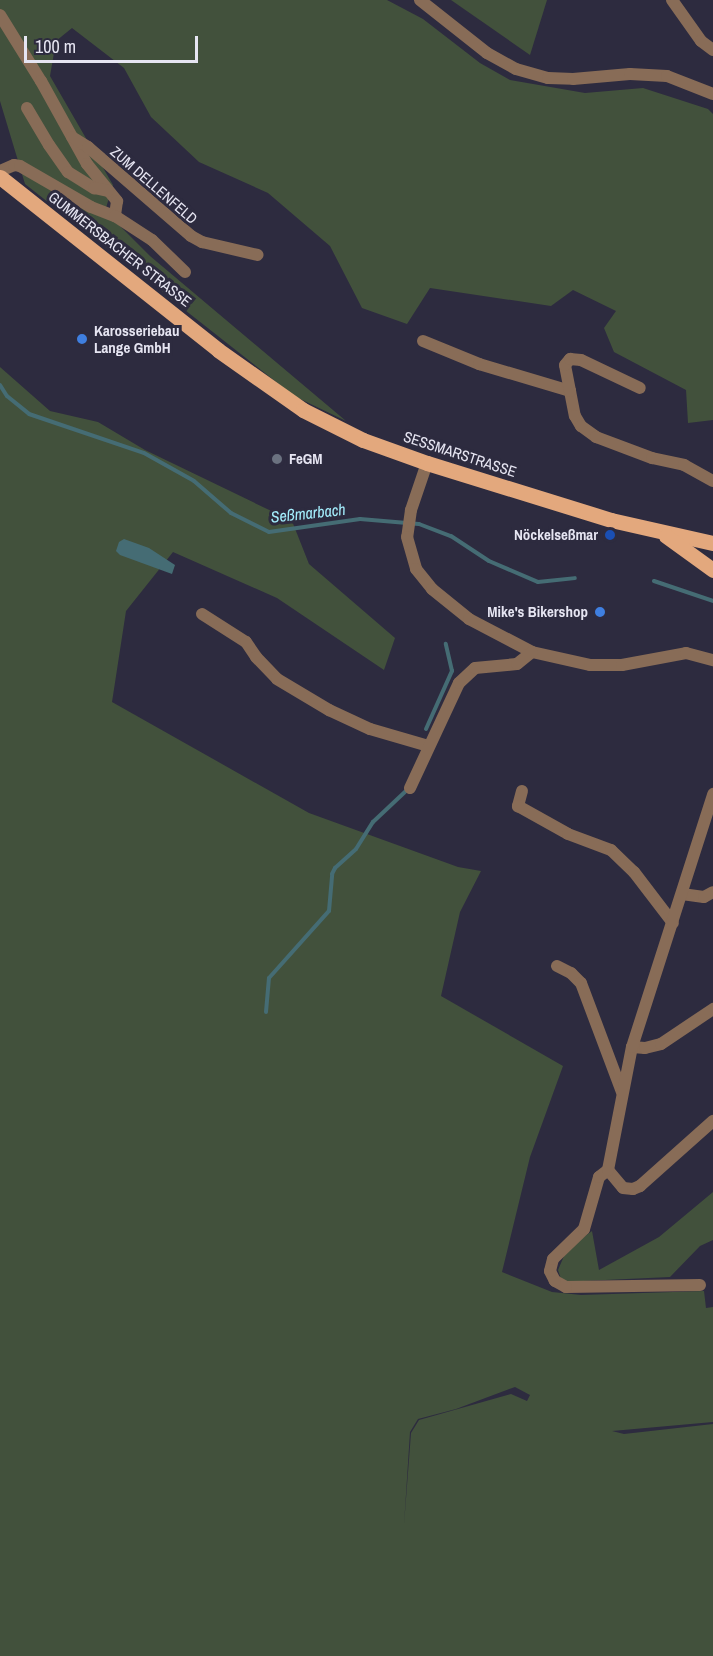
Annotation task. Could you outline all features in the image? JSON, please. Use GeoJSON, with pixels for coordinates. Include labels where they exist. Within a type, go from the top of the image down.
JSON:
{"type":"FeatureCollection","features":[{"type":"Feature","properties":{"kind":"main road","name":"GUMMERSBACHER STRASSE"},"geometry":{"type":"LineString","coordinates":[[0,177],[218,350]]}},
{"type":"Feature","properties":{"kind":"main road","name":"SESSMARSTRASSE"},"geometry":{"type":"LineString","coordinates":[[218,350],[303,410],[363,440],[539,499],[661,533],[713,543]]}},
{"type":"Feature","properties":{"kind":"main road"},"geometry":{"type":"LineString","coordinates":[[661,533],[713,570]]}},
{"type":"Feature","properties":{"kind":"street"},"geometry":{"type":"LineString","coordinates":[[420,0],[487,53],[516,69],[548,78],[573,79],[630,74],[667,76],[713,94]]}},
{"type":"Feature","properties":{"kind":"street"},"geometry":{"type":"LineString","coordinates":[[672,0],[701,41],[713,50]]}},
{"type":"Feature","properties":{"kind":"street","name":"ZUM DELLENFELD"},"geometry":{"type":"LineString","coordinates":[[0,15],[87,164],[118,206],[115,216]]}},
{"type":"Feature","properties":{"kind":"street"},"geometry":{"type":"LineString","coordinates":[[27,108],[48,145],[68,172],[94,188],[108,191]]}},
{"type":"Feature","properties":{"kind":"street","name":"ZUM DELLENFELD"},"geometry":{"type":"LineString","coordinates":[[71,136],[88,147],[190,236],[202,242],[258,255]]}},
{"type":"Feature","properties":{"kind":"street"},"geometry":{"type":"LineString","coordinates":[[0,171],[14,165],[20,166],[91,207],[115,216],[152,240],[185,272]]}},
{"type":"Feature","properties":{"kind":"street"},"geometry":{"type":"LineString","coordinates":[[423,341],[479,364],[570,391]]}},
{"type":"Feature","properties":{"kind":"street"},"geometry":{"type":"LineString","coordinates":[[640,388],[581,360],[570,359],[564,365],[578,421],[596,437],[652,458],[684,465],[713,481]]}},
{"type":"Feature","properties":{"kind":"street"},"geometry":{"type":"LineString","coordinates":[[427,463],[411,510],[407,537],[416,569],[432,589],[468,619],[532,652],[590,665],[622,665],[686,653],[713,660]]}},
{"type":"Feature","properties":{"kind":"street"},"geometry":{"type":"LineString","coordinates":[[202,614],[246,642],[277,679],[329,710],[370,729],[428,746]]}},
{"type":"Feature","properties":{"kind":"street"},"geometry":{"type":"LineString","coordinates":[[410,788],[459,683],[476,668],[517,664],[532,652]]}},
{"type":"Feature","properties":{"kind":"street"},"geometry":{"type":"LineString","coordinates":[[522,791],[518,806],[568,834],[611,850],[634,872],[673,923]]}},
{"type":"Feature","properties":{"kind":"street"},"geometry":{"type":"LineString","coordinates":[[700,1285],[566,1287],[555,1281],[549,1271],[553,1259],[584,1229],[599,1177],[608,1170],[632,1047],[713,794]]}},
{"type":"Feature","properties":{"kind":"street"},"geometry":{"type":"LineString","coordinates":[[682,894],[704,897],[713,892]]}},
{"type":"Feature","properties":{"kind":"street"},"geometry":{"type":"LineString","coordinates":[[557,966],[571,973],[581,983],[622,1092]]}},
{"type":"Feature","properties":{"kind":"street"},"geometry":{"type":"LineString","coordinates":[[632,1047],[645,1048],[661,1044],[713,1009]]}},
{"type":"Feature","properties":{"kind":"street"},"geometry":{"type":"LineString","coordinates":[[608,1170],[623,1188],[633,1189],[640,1186],[713,1120]]}},
{"type":"Feature","properties":{"kind":"shaded area"},"geometry":{"type":"Polygon","coordinates":[[[0,0],[387,0],[423,19],[480,63],[510,80],[585,93],[643,88],[708,109],[713,114],[713,420],[688,423],[686,390],[614,352],[604,328],[616,311],[573,290],[551,306],[430,288],[407,324],[362,308],[330,246],[268,193],[199,162],[151,117],[124,68],[72,28],[56,41],[50,76],[113,185],[105,211],[150,256],[346,421],[294,396],[25,184],[0,101],[0,0]]]}},
{"type":"Feature","properties":{"kind":"shaded area"},"geometry":{"type":"Polygon","coordinates":[[[451,0],[547,0],[530,55],[451,0]]]}},
{"type":"Feature","properties":{"kind":"shaded area"},"geometry":{"type":"Polygon","coordinates":[[[0,367],[50,411],[98,422],[145,450],[292,521],[309,564],[395,638],[384,670],[277,598],[173,552],[126,611],[112,702],[309,813],[458,867],[481,871],[460,912],[441,996],[563,1066],[530,1157],[502,1272],[552,1292],[581,1295],[704,1291],[706,1308],[713,1307],[713,1422],[612,1431],[624,1434],[713,1424],[713,1656],[0,1656],[0,367]],[[515,1387],[456,1409],[418,1419],[410,1432],[404,1525],[411,1433],[419,1420],[511,1394],[527,1401],[530,1395],[515,1387]]]}},
{"type":"Feature","properties":{"kind":"shaded area"},"geometry":{"type":"Polygon","coordinates":[[[124,539],[149,548],[175,565],[172,574],[120,555],[116,551],[119,542],[124,539]]]}},
{"type":"Feature","properties":{"kind":"shaded area"},"geometry":{"type":"Polygon","coordinates":[[[713,1192],[713,1240],[700,1246],[670,1277],[562,1282],[558,1270],[567,1249],[592,1231],[599,1270],[659,1237],[713,1192]]]}},
{"type":"Feature","properties":{"kind":"waterway","name":"Seßmarbach"},"geometry":{"type":"LineString","coordinates":[[0,385],[7,396],[29,414],[144,453],[194,481],[231,513],[269,532],[360,519],[419,524],[451,536],[489,561],[538,582],[575,578]]}},
{"type":"Feature","properties":{"kind":"waterway","name":"Seßmarbach"},"geometry":{"type":"LineString","coordinates":[[654,581],[713,601]]}},
{"type":"Feature","properties":{"kind":"waterway"},"geometry":{"type":"LineString","coordinates":[[426,729],[452,671],[446,644]]}},
{"type":"Feature","properties":{"kind":"waterway"},"geometry":{"type":"LineString","coordinates":[[266,1012],[269,978],[329,911],[332,874],[335,868],[356,849],[373,822],[407,790]]}},
{"type":"Feature","properties":{"kind":"place","name":"Karosseriebau Lange GmbH"},"geometry":{"type":"Point","coordinates":[82,339]}},
{"type":"Feature","properties":{"kind":"place","name":"FeGM"},"geometry":{"type":"Point","coordinates":[277,459]}},
{"type":"Feature","properties":{"kind":"place","name":"Nöckelseßmar"},"geometry":{"type":"Point","coordinates":[610,535]}},
{"type":"Feature","properties":{"kind":"place","name":"Mike's Bikershop"},"geometry":{"type":"Point","coordinates":[600,612]}}]}
